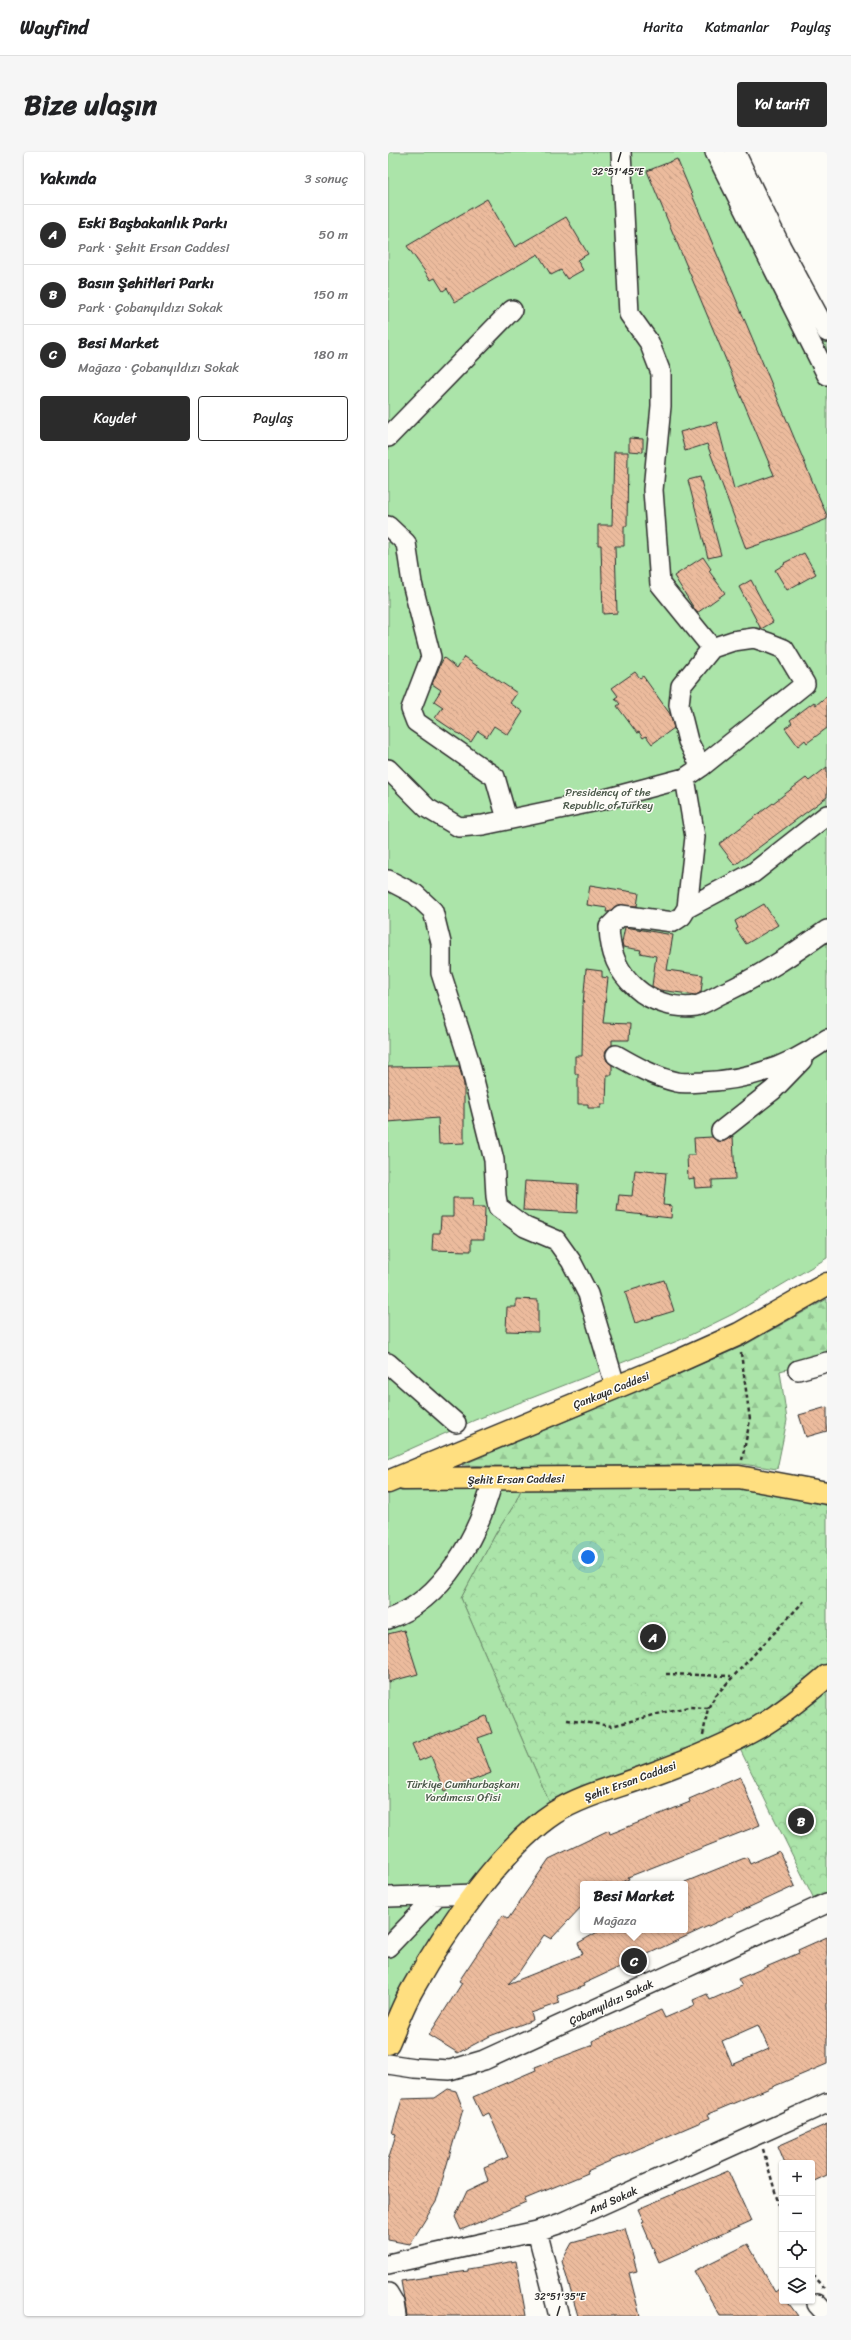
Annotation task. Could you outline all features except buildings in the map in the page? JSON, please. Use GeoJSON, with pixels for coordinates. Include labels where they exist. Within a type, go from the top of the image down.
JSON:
{"type":"FeatureCollection","features":[{"type":"Feature","properties":{"kind":"main road","name":"Çankaya Caddesi"},"geometry":{"type":"LineString","coordinates":[[392,1481],[616,1388],[739,1334],[827,1284]]}},
{"type":"Feature","properties":{"kind":"main road","name":"Şehit Ersan Caddesi"},"geometry":{"type":"LineString","coordinates":[[392,1481],[739,1477],[827,1493]]}},
{"type":"Feature","properties":{"kind":"main road","name":"Şehit Ersan Caddesi"},"geometry":{"type":"LineString","coordinates":[[388,2043],[412,1989],[449,1930],[476,1894],[523,1838],[554,1813],[590,1795],[651,1774],[699,1755],[760,1727],[827,1676]]}},
{"type":"Feature","properties":{"kind":"street"},"geometry":{"type":"LineString","coordinates":[[621,152],[629,314],[649,342],[661,372],[661,406],[653,490],[660,584],[712,648]]}},
{"type":"Feature","properties":{"kind":"street"},"geometry":{"type":"LineString","coordinates":[[715,152],[827,375]]}},
{"type":"Feature","properties":{"kind":"street"},"geometry":{"type":"LineString","coordinates":[[735,152],[781,247],[827,332]]}},
{"type":"Feature","properties":{"kind":"street"},"geometry":{"type":"LineString","coordinates":[[388,437],[512,310]]}},
{"type":"Feature","properties":{"kind":"street"},"geometry":{"type":"LineString","coordinates":[[388,526],[406,543],[412,583],[431,657],[411,709],[416,722],[495,777],[507,819]]}},
{"type":"Feature","properties":{"kind":"street"},"geometry":{"type":"LineString","coordinates":[[388,769],[427,808],[459,827],[484,825],[602,800],[685,778],[701,767],[805,684],[784,649],[754,638],[733,641],[712,648],[681,686],[679,705],[688,741],[701,767]]}},
{"type":"Feature","properties":{"kind":"street"},"geometry":{"type":"LineString","coordinates":[[685,778],[696,837],[687,908],[682,916],[673,922],[620,915],[609,927],[610,945],[624,977],[639,991],[655,1000],[673,1006],[697,1006],[736,988],[761,974],[827,930]]}},
{"type":"Feature","properties":{"kind":"street"},"geometry":{"type":"LineString","coordinates":[[687,908],[753,873],[827,815]]}},
{"type":"Feature","properties":{"kind":"street"},"geometry":{"type":"LineString","coordinates":[[388,880],[415,894],[433,911],[441,943],[441,973],[469,1060],[494,1160],[498,1207],[525,1227],[556,1240],[571,1261],[588,1294],[616,1388]]}},
{"type":"Feature","properties":{"kind":"street"},"geometry":{"type":"LineString","coordinates":[[721,1131],[773,1090],[807,1054],[827,1039]]}},
{"type":"Feature","properties":{"kind":"street"},"geometry":{"type":"LineString","coordinates":[[616,1055],[648,1073],[678,1083],[724,1081],[764,1072],[807,1054]]}},
{"type":"Feature","properties":{"kind":"street"},"geometry":{"type":"LineString","coordinates":[[798,1370],[827,1362]]}},
{"type":"Feature","properties":{"kind":"street"},"geometry":{"type":"LineString","coordinates":[[388,1363],[456,1423]]}},
{"type":"Feature","properties":{"kind":"street"},"geometry":{"type":"LineString","coordinates":[[388,1619],[404,1614],[420,1603],[456,1563],[476,1531],[493,1480]]}},
{"type":"Feature","properties":{"kind":"street"},"geometry":{"type":"LineString","coordinates":[[388,1897],[438,1894],[476,1894]]}},
{"type":"Feature","properties":{"kind":"street"},"geometry":{"type":"LineString","coordinates":[[390,1944],[438,1894]]}},
{"type":"Feature","properties":{"kind":"street","name":"Çobanyıldızı Sokak"},"geometry":{"type":"LineString","coordinates":[[388,2064],[414,2068],[450,2070],[484,2060],[827,1903]]}},
{"type":"Feature","properties":{"kind":"street","name":"And Sokak"},"geometry":{"type":"LineString","coordinates":[[388,2264],[537,2231],[561,2223],[827,2103]]}},
{"type":"Feature","properties":{"kind":"street"},"geometry":{"type":"LineString","coordinates":[[537,2231],[559,2316]]}},
{"type":"Feature","properties":{"kind":"street"},"geometry":{"type":"LineString","coordinates":[[388,2293],[394,2303],[396,2316]]}},
{"type":"Feature","properties":{"kind":"path"},"geometry":{"type":"LineString","coordinates":[[739,1334],[750,1420],[739,1477]]}},
{"type":"Feature","properties":{"kind":"path"},"geometry":{"type":"LineString","coordinates":[[699,1755],[708,1708],[731,1676],[804,1601]]}},
{"type":"Feature","properties":{"kind":"path"},"geometry":{"type":"LineString","coordinates":[[666,1674],[731,1676]]}},
{"type":"Feature","properties":{"kind":"path"},"geometry":{"type":"LineString","coordinates":[[567,1720],[612,1726],[669,1710],[689,1707],[708,1708]]}},
{"type":"Feature","properties":{"kind":"path"},"geometry":{"type":"LineString","coordinates":[[759,2134],[779,2205]]}},
{"type":"Feature","properties":{"kind":"path"},"geometry":{"type":"LineString","coordinates":[[815,2282],[824,2303]]}},
{"type":"Feature","properties":{"kind":"green space","name":"Presidency of the Republic of Turkey"},"geometry":{"type":"Polygon","coordinates":[[[388,152],[731,152],[827,340],[827,1258],[733,1314],[680,1340],[475,1420],[388,1459],[388,152]]]}},
{"type":"Feature","properties":{"kind":"green space"},"geometry":{"type":"Polygon","coordinates":[[[827,1299],[827,1358],[780,1371],[787,1420],[777,1469],[742,1464],[526,1467],[462,1465],[741,1347],[827,1299]]]}},
{"type":"Feature","properties":{"kind":"green space"},"geometry":{"type":"Polygon","coordinates":[[[739,1477],[827,1493],[827,1903],[818,1907],[735,1739],[554,1813],[461,1598],[496,1533],[514,1505],[526,1479],[739,1477]]]}},
{"type":"Feature","properties":{"kind":"green space","name":"Türkiye Cumhurbaşkanı Yardımcısı Ofisi"},"geometry":{"type":"Polygon","coordinates":[[[526,1479],[514,1505],[496,1533],[461,1598],[554,1813],[493,1872],[388,2043],[388,1482],[526,1479]]]}},
{"type":"Feature","properties":{"kind":"place","name":"Eski Başbakanlık Parkı"},"geometry":{"type":"Point","coordinates":[653,1637]}},
{"type":"Feature","properties":{"kind":"place","name":"Basın Şehitleri Parkı"},"geometry":{"type":"Point","coordinates":[801,1821]}},
{"type":"Feature","properties":{"kind":"place","name":"Besi Market"},"geometry":{"type":"Point","coordinates":[634,1961]}}]}
